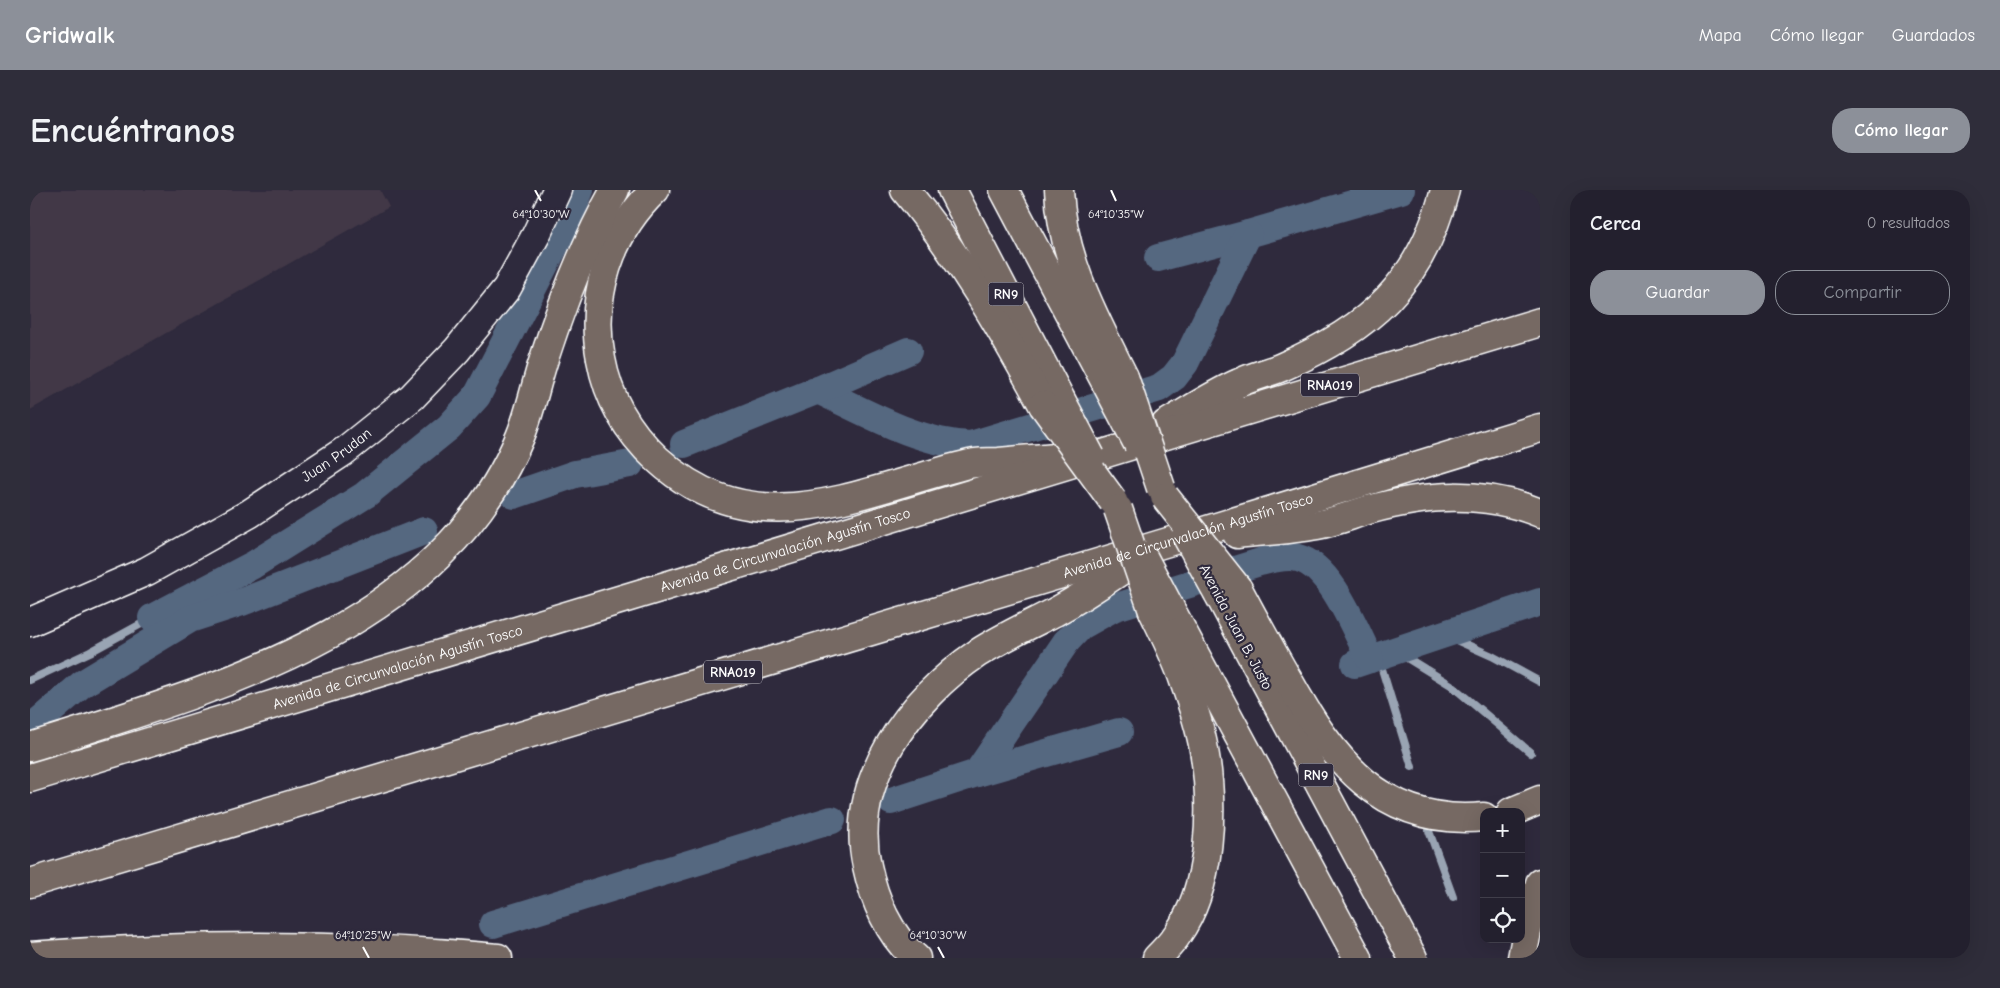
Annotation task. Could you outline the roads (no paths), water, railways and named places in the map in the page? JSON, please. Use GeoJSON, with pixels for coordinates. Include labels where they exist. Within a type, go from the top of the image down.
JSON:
{"type":"FeatureCollection","features":[{"type":"Feature","properties":{"kind":"main road"},"geometry":{"type":"LineString","coordinates":[[30,747],[196,693],[259,668],[321,638],[361,615],[399,589],[444,551],[470,522],[490,493],[520,437],[542,364],[565,300],[587,244],[615,190]]}},
{"type":"Feature","properties":{"kind":"main road"},"geometry":{"type":"LineString","coordinates":[[655,190],[629,221],[614,248],[601,282],[597,312],[597,342],[603,372],[613,400],[627,426],[645,448],[668,469],[692,485],[717,496],[744,504],[776,508],[808,507],[904,484],[970,464],[1117,451],[1240,382],[1280,368],[1316,352],[1348,333],[1374,312],[1398,288],[1416,263],[1429,240],[1440,213],[1445,190]]}},
{"type":"Feature","properties":{"kind":"main road"},"geometry":{"type":"LineString","coordinates":[[905,190],[927,216],[968,275],[1052,401],[1116,505],[1161,608],[1204,749],[1208,786],[1206,852],[1201,878],[1191,909],[1178,934],[1157,958]]}},
{"type":"Feature","properties":{"kind":"main road","name":"RN9"},"geometry":{"type":"LineString","coordinates":[[952,190],[1052,401]]}},
{"type":"Feature","properties":{"kind":"main road"},"geometry":{"type":"LineString","coordinates":[[1004,190],[1115,380]]}},
{"type":"Feature","properties":{"kind":"main road"},"geometry":{"type":"LineString","coordinates":[[1059,190],[1066,235],[1075,273],[1115,380],[1163,493],[1322,736],[1349,769],[1379,793],[1404,807],[1443,817],[1464,819],[1480,817]]}},
{"type":"Feature","properties":{"kind":"main road","name":"Avenida de Circunvalación Agustín Tosco"},"geometry":{"type":"LineString","coordinates":[[30,778],[1540,322]]}},
{"type":"Feature","properties":{"kind":"main road","name":"Avenida de Circunvalación Agustín Tosco"},"geometry":{"type":"LineString","coordinates":[[30,883],[1165,543],[1540,428]]}},
{"type":"Feature","properties":{"kind":"main road"},"geometry":{"type":"LineString","coordinates":[[916,958],[895,934],[881,912],[871,884],[864,853],[864,822],[869,792],[879,765],[893,738],[916,709],[943,682],[977,654],[1017,630],[1056,611],[1165,543],[1317,525],[1370,510],[1441,496],[1495,499],[1518,504],[1540,513]]}},
{"type":"Feature","properties":{"kind":"main road","name":"Avenida Juan B. Justo"},"geometry":{"type":"LineString","coordinates":[[1228,591],[1413,958]]}},
{"type":"Feature","properties":{"kind":"main road"},"geometry":{"type":"LineString","coordinates":[[1161,608],[1358,958]]}},
{"type":"Feature","properties":{"kind":"main road"},"geometry":{"type":"LineString","coordinates":[[1521,808],[1540,800]]}},
{"type":"Feature","properties":{"kind":"main road"},"geometry":{"type":"LineString","coordinates":[[1522,958],[1530,916],[1540,883]]}},
{"type":"Feature","properties":{"kind":"main road"},"geometry":{"type":"LineString","coordinates":[[30,956],[111,950],[217,946],[326,947],[448,953],[498,958]]}},
{"type":"Feature","properties":{"kind":"street","name":"Juan Prudan"},"geometry":{"type":"LineString","coordinates":[[30,622],[147,571],[249,514],[343,452],[412,397],[457,350],[507,288],[536,235],[557,190]]}},
{"type":"Feature","properties":{"kind":"waterway"},"geometry":{"type":"LineString","coordinates":[[152,618],[253,565],[365,495],[449,427],[477,396],[567,222],[580,190]]}},
{"type":"Feature","properties":{"kind":"waterway"},"geometry":{"type":"LineString","coordinates":[[1158,258],[1401,190]]}},
{"type":"Feature","properties":{"kind":"waterway"},"geometry":{"type":"LineString","coordinates":[[818,390],[873,417],[912,433],[951,443],[971,445],[1159,388],[1174,377],[1185,363],[1248,234]]}},
{"type":"Feature","properties":{"kind":"waterway"},"geometry":{"type":"LineString","coordinates":[[684,444],[818,390],[908,351]]}},
{"type":"Feature","properties":{"kind":"waterway"},"geometry":{"type":"LineString","coordinates":[[514,495],[575,474],[630,464]]}},
{"type":"Feature","properties":{"kind":"waterway"},"geometry":{"type":"LineString","coordinates":[[38,722],[82,684],[190,619],[242,602],[424,531]]}},
{"type":"Feature","properties":{"kind":"waterway"},"geometry":{"type":"LineString","coordinates":[[977,773],[1066,642],[1081,626],[1113,608],[1260,562],[1293,557],[1310,564],[1332,586],[1350,617],[1370,659]]}},
{"type":"Feature","properties":{"kind":"waterway"},"geometry":{"type":"LineString","coordinates":[[1355,664],[1540,602]]}},
{"type":"Feature","properties":{"kind":"waterway"},"geometry":{"type":"LineString","coordinates":[[30,680],[90,652],[152,618]]}},
{"type":"Feature","properties":{"kind":"waterway"},"geometry":{"type":"LineString","coordinates":[[1443,634],[1492,656],[1540,682]]}},
{"type":"Feature","properties":{"kind":"waterway"},"geometry":{"type":"LineString","coordinates":[[1394,650],[1451,685],[1531,753]]}},
{"type":"Feature","properties":{"kind":"waterway"},"geometry":{"type":"LineString","coordinates":[[1378,656],[1412,767]]}},
{"type":"Feature","properties":{"kind":"waterway"},"geometry":{"type":"LineString","coordinates":[[891,801],[977,773],[1119,732]]}},
{"type":"Feature","properties":{"kind":"waterway"},"geometry":{"type":"LineString","coordinates":[[493,924],[832,820]]}},
{"type":"Feature","properties":{"kind":"waterway"},"geometry":{"type":"LineString","coordinates":[[1429,831],[1453,897]]}}]}
